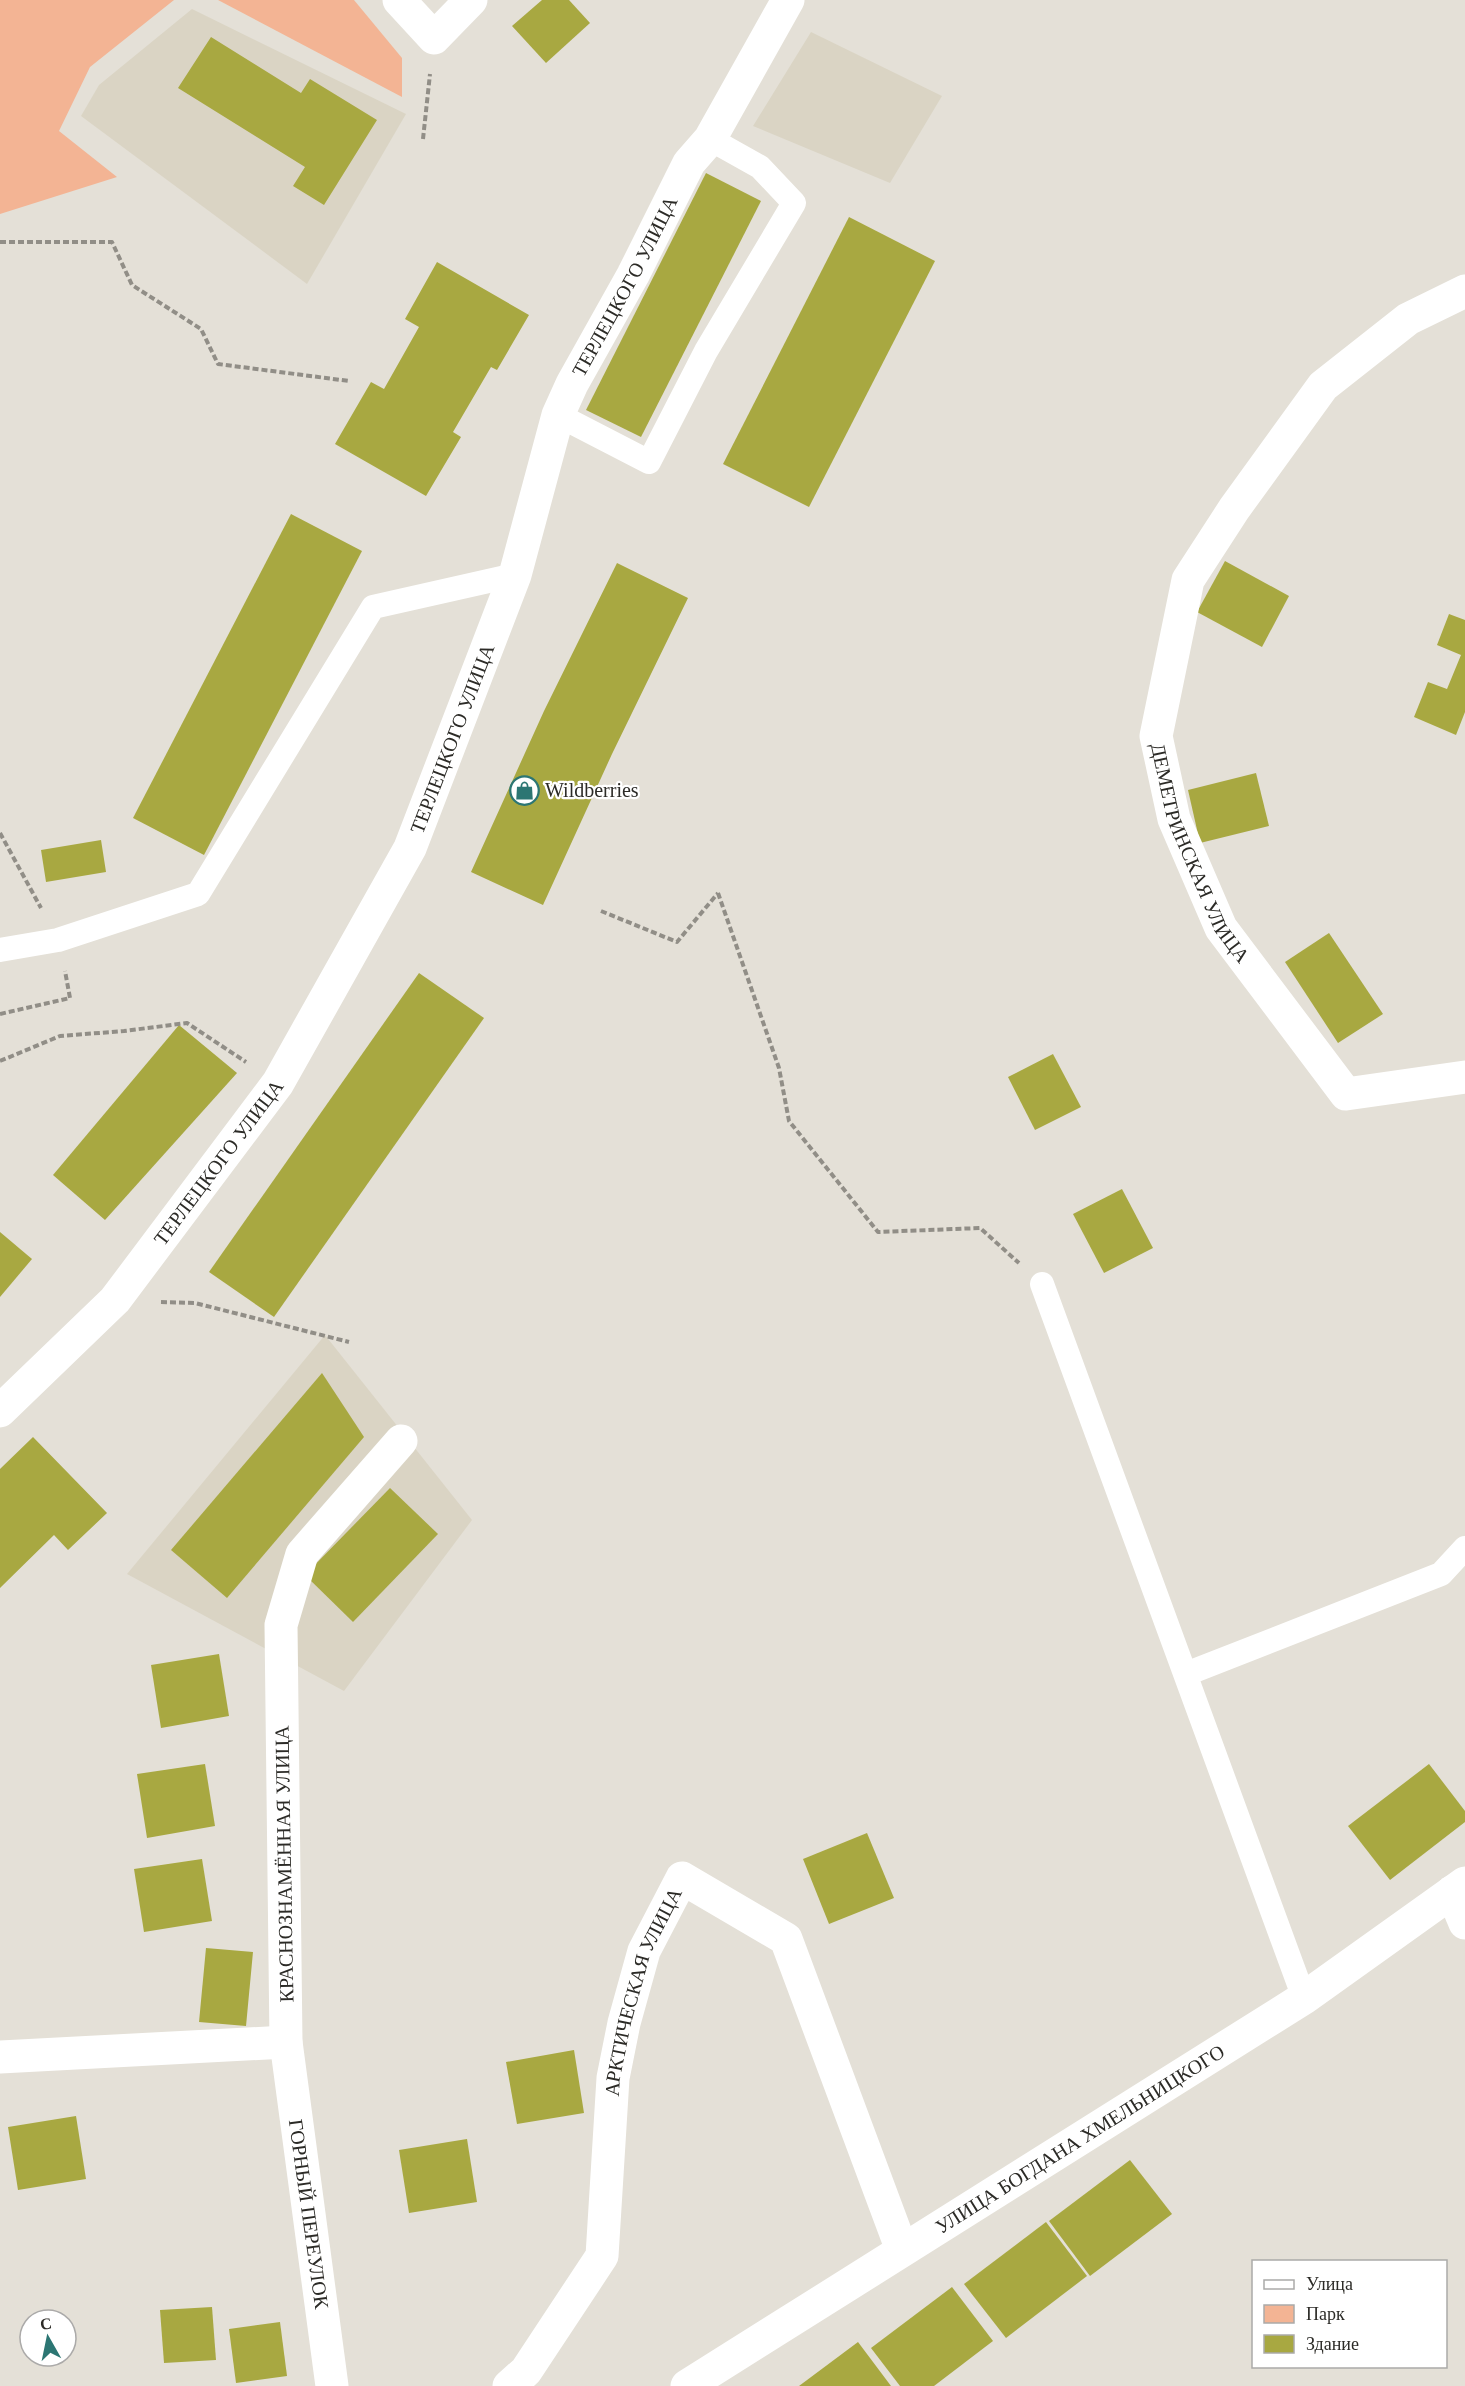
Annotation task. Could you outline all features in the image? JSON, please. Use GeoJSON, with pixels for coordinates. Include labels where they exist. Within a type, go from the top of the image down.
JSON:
{"type":"FeatureCollection","features":[{"type":"Feature","properties":{"kind":"street"},"geometry":{"type":"LineString","coordinates":[[399,0],[434,38],[471,0]]}},
{"type":"Feature","properties":{"kind":"street","name":"ТЕРЛЕЦКОГО УЛИЦА"},"geometry":{"type":"LineString","coordinates":[[0,1411],[115,1300],[278,1083],[410,848],[515,574],[558,416],[572,384],[633,275],[689,163],[710,139],[788,0]]}},
{"type":"Feature","properties":{"kind":"street","name":"ДЕМЕТРИНСКАЯ УЛИЦА"},"geometry":{"type":"LineString","coordinates":[[1465,291],[1408,319],[1323,386],[1234,509],[1188,580],[1156,736],[1174,819],[1221,928],[1346,1094],[1465,1077]]}},
{"type":"Feature","properties":{"kind":"street","name":"КРАСНОЗНАМЁННАЯ УЛИЦА"},"geometry":{"type":"LineString","coordinates":[[286,2042],[281,1625],[302,1554],[401,1441]]}},
{"type":"Feature","properties":{"kind":"street","name":"АРКТИЧЕСКАЯ УЛИЦА"},"geometry":{"type":"LineString","coordinates":[[509,2386],[526,2371],[602,2256],[613,2078],[624,2023],[644,1951],[682,1878],[786,1939],[902,2250]]}},
{"type":"Feature","properties":{"kind":"street"},"geometry":{"type":"LineString","coordinates":[[1458,1887],[1465,1923]]}},
{"type":"Feature","properties":{"kind":"street","name":"УЛИЦА БОГДАНА ХМЕЛЬНИЦКОГО"},"geometry":{"type":"LineString","coordinates":[[687,2386],[1304,1998],[1458,1887]]}},
{"type":"Feature","properties":{"kind":"street"},"geometry":{"type":"LineString","coordinates":[[0,2057],[286,2042]]}},
{"type":"Feature","properties":{"kind":"street","name":"ГОРНЫЙ ПЕРЕУЛОК"},"geometry":{"type":"LineString","coordinates":[[286,2042],[332,2386]]}},
{"type":"Feature","properties":{"kind":"lane"},"geometry":{"type":"LineString","coordinates":[[558,416],[649,462],[706,351],[794,203],[760,167],[710,139]]}},
{"type":"Feature","properties":{"kind":"lane"},"geometry":{"type":"LineString","coordinates":[[0,950],[58,940],[198,894],[373,607],[515,574]]}},
{"type":"Feature","properties":{"kind":"lane"},"geometry":{"type":"LineString","coordinates":[[1042,1284],[1304,1998]]}},
{"type":"Feature","properties":{"kind":"lane"},"geometry":{"type":"LineString","coordinates":[[1186,1674],[1441,1574],[1465,1548]]}},
{"type":"Feature","properties":{"kind":"path"},"geometry":{"type":"LineString","coordinates":[[423,139],[434,38]]}},
{"type":"Feature","properties":{"kind":"path"},"geometry":{"type":"LineString","coordinates":[[0,242],[112,242],[132,285],[201,329],[218,364],[349,381]]}},
{"type":"Feature","properties":{"kind":"path"},"geometry":{"type":"LineString","coordinates":[[0,833],[58,940],[70,998],[0,1014]]}},
{"type":"Feature","properties":{"kind":"path"},"geometry":{"type":"LineString","coordinates":[[601,911],[677,942],[718,893],[778,1068],[789,1121],[878,1232],[980,1228],[1042,1284]]}},
{"type":"Feature","properties":{"kind":"path"},"geometry":{"type":"LineString","coordinates":[[0,1061],[60,1036],[187,1023],[278,1083]]}},
{"type":"Feature","properties":{"kind":"path"},"geometry":{"type":"LineString","coordinates":[[195,1303],[349,1342]]}},
{"type":"Feature","properties":{"kind":"shaded area"},"geometry":{"type":"Polygon","coordinates":[[[192,9],[406,114],[307,284],[81,116],[99,85],[192,9]]]}},
{"type":"Feature","properties":{"kind":"shaded area"},"geometry":{"type":"Polygon","coordinates":[[[811,32],[942,96],[890,183],[753,126],[811,32]]]}},
{"type":"Feature","properties":{"kind":"shaded area"},"geometry":{"type":"Polygon","coordinates":[[[325,1335],[472,1520],[344,1691],[127,1574],[325,1335]]]}},
{"type":"Feature","properties":{"kind":"green space"},"geometry":{"type":"Polygon","coordinates":[[[0,0],[174,0],[90,67],[59,131],[117,177],[0,214],[0,0]]]}},
{"type":"Feature","properties":{"kind":"green space"},"geometry":{"type":"Polygon","coordinates":[[[218,0],[354,0],[402,58],[402,97],[218,0]]]}},
{"type":"Feature","properties":{"kind":"building"},"geometry":{"type":"Polygon","coordinates":[[[542,0],[569,0],[590,23],[546,63],[512,26],[542,0]]]}},
{"type":"Feature","properties":{"kind":"building"},"geometry":{"type":"Polygon","coordinates":[[[211,37],[301,93],[310,79],[377,120],[324,205],[293,186],[305,167],[178,88],[211,37]]]}},
{"type":"Feature","properties":{"kind":"building"},"geometry":{"type":"Polygon","coordinates":[[[706,173],[761,201],[641,437],[586,410],[706,173]]]}},
{"type":"Feature","properties":{"kind":"building"},"geometry":{"type":"Polygon","coordinates":[[[849,217],[935,261],[809,507],[723,464],[849,217]]]}},
{"type":"Feature","properties":{"kind":"building"},"geometry":{"type":"Polygon","coordinates":[[[437,262],[529,315],[497,370],[491,367],[453,432],[461,437],[426,496],[335,444],[371,382],[384,389],[419,327],[405,319],[437,262]]]}},
{"type":"Feature","properties":{"kind":"building"},"geometry":{"type":"Polygon","coordinates":[[[291,514],[362,551],[204,855],[133,818],[291,514]]]}},
{"type":"Feature","properties":{"kind":"building"},"geometry":{"type":"Polygon","coordinates":[[[1225,561],[1289,596],[1262,647],[1197,612],[1225,561]]]}},
{"type":"Feature","properties":{"kind":"building"},"geometry":{"type":"Polygon","coordinates":[[[617,563],[688,598],[612,754],[543,905],[471,872],[544,711],[617,563]]]}},
{"type":"Feature","properties":{"kind":"building"},"geometry":{"type":"Polygon","coordinates":[[[1449,614],[1465,620],[1465,712],[1456,735],[1414,717],[1428,682],[1447,689],[1461,655],[1437,645],[1449,614]]]}},
{"type":"Feature","properties":{"kind":"building"},"geometry":{"type":"Polygon","coordinates":[[[1256,773],[1269,826],[1200,843],[1188,790],[1256,773]]]}},
{"type":"Feature","properties":{"kind":"building"},"geometry":{"type":"Polygon","coordinates":[[[101,840],[106,872],[46,882],[41,850],[101,840]]]}},
{"type":"Feature","properties":{"kind":"building"},"geometry":{"type":"Polygon","coordinates":[[[1329,933],[1383,1014],[1338,1043],[1285,962],[1329,933]]]}},
{"type":"Feature","properties":{"kind":"building"},"geometry":{"type":"Polygon","coordinates":[[[419,973],[484,1018],[274,1317],[209,1272],[419,973]]]}},
{"type":"Feature","properties":{"kind":"building"},"geometry":{"type":"Polygon","coordinates":[[[179,1025],[237,1073],[105,1220],[53,1175],[179,1025]]]}},
{"type":"Feature","properties":{"kind":"building"},"geometry":{"type":"Polygon","coordinates":[[[1053,1054],[1081,1107],[1035,1130],[1008,1077],[1053,1054]]]}},
{"type":"Feature","properties":{"kind":"building"},"geometry":{"type":"Polygon","coordinates":[[[1122,1189],[1153,1248],[1104,1273],[1073,1214],[1122,1189]]]}},
{"type":"Feature","properties":{"kind":"building"},"geometry":{"type":"Polygon","coordinates":[[[0,1232],[32,1259],[0,1297],[0,1232]]]}},
{"type":"Feature","properties":{"kind":"building"},"geometry":{"type":"Polygon","coordinates":[[[322,1373],[364,1437],[227,1598],[171,1550],[322,1373]]]}},
{"type":"Feature","properties":{"kind":"building"},"geometry":{"type":"Polygon","coordinates":[[[33,1437],[107,1513],[68,1550],[54,1535],[0,1588],[0,1469],[33,1437]]]}},
{"type":"Feature","properties":{"kind":"building"},"geometry":{"type":"Polygon","coordinates":[[[390,1488],[438,1534],[353,1622],[305,1575],[390,1488]]]}},
{"type":"Feature","properties":{"kind":"building"},"geometry":{"type":"Polygon","coordinates":[[[219,1654],[229,1716],[161,1728],[151,1665],[219,1654]]]}},
{"type":"Feature","properties":{"kind":"building"},"geometry":{"type":"Polygon","coordinates":[[[205,1764],[215,1826],[147,1838],[137,1774],[205,1764]]]}},
{"type":"Feature","properties":{"kind":"building"},"geometry":{"type":"Polygon","coordinates":[[[1429,1764],[1465,1811],[1465,1822],[1390,1880],[1348,1826],[1429,1764]]]}},
{"type":"Feature","properties":{"kind":"building"},"geometry":{"type":"Polygon","coordinates":[[[867,1833],[894,1898],[829,1924],[803,1859],[867,1833]]]}},
{"type":"Feature","properties":{"kind":"building"},"geometry":{"type":"Polygon","coordinates":[[[202,1859],[212,1921],[144,1932],[134,1869],[202,1859]]]}},
{"type":"Feature","properties":{"kind":"building"},"geometry":{"type":"Polygon","coordinates":[[[206,1948],[253,1952],[246,2026],[199,2022],[206,1948]]]}},
{"type":"Feature","properties":{"kind":"building"},"geometry":{"type":"Polygon","coordinates":[[[574,2050],[584,2113],[517,2124],[506,2062],[574,2050]]]}},
{"type":"Feature","properties":{"kind":"building"},"geometry":{"type":"Polygon","coordinates":[[[76,2116],[86,2179],[18,2190],[8,2127],[76,2116]]]}},
{"type":"Feature","properties":{"kind":"building"},"geometry":{"type":"Polygon","coordinates":[[[467,2139],[477,2202],[409,2213],[399,2150],[467,2139]]]}},
{"type":"Feature","properties":{"kind":"building"},"geometry":{"type":"Polygon","coordinates":[[[1130,2160],[1172,2214],[1090,2276],[1049,2221],[1130,2160]]]}},
{"type":"Feature","properties":{"kind":"building"},"geometry":{"type":"Polygon","coordinates":[[[1046,2222],[1087,2276],[1006,2338],[964,2284],[1046,2222]]]}},
{"type":"Feature","properties":{"kind":"building"},"geometry":{"type":"Polygon","coordinates":[[[952,2287],[993,2341],[934,2386],[900,2386],[871,2348],[952,2287]]]}},
{"type":"Feature","properties":{"kind":"building"},"geometry":{"type":"Polygon","coordinates":[[[212,2307],[216,2360],[164,2363],[160,2310],[212,2307]]]}},
{"type":"Feature","properties":{"kind":"building"},"geometry":{"type":"Polygon","coordinates":[[[280,2322],[287,2376],[236,2383],[229,2329],[280,2322]]]}},
{"type":"Feature","properties":{"kind":"building"},"geometry":{"type":"Polygon","coordinates":[[[858,2342],[891,2386],[799,2386],[858,2342]]]}},
{"type":"Feature","properties":{"kind":"place","name":"Wildberries"},"geometry":{"type":"Point","coordinates":[524,790]}}]}
